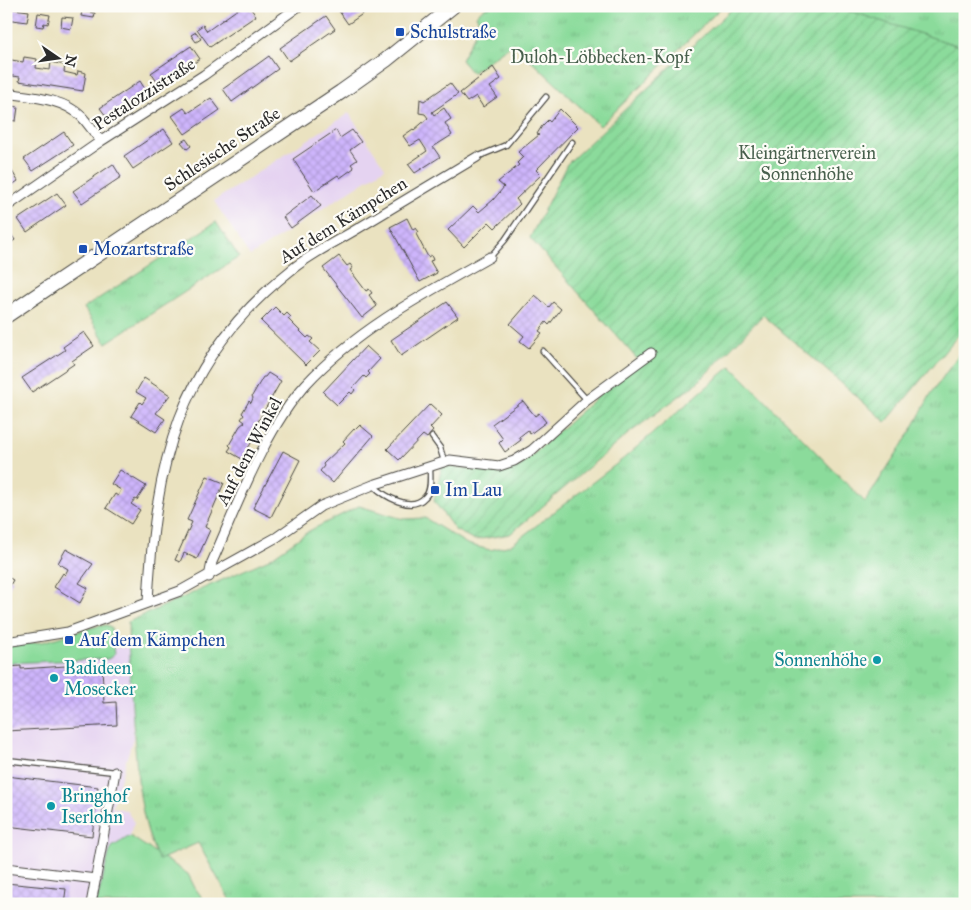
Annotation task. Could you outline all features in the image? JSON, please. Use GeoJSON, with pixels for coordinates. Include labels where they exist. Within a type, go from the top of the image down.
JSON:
{"type":"FeatureCollection","features":[{"type":"Feature","properties":{"kind":"main road","name":"Schlesische Straße"},"geometry":{"type":"LineString","coordinates":[[6,316],[340,92],[386,60],[453,6]]}},
{"type":"Feature","properties":{"kind":"street","name":"Pestalozzistraße"},"geometry":{"type":"LineString","coordinates":[[6,207],[101,141],[204,75],[299,6]]}},
{"type":"Feature","properties":{"kind":"street"},"geometry":{"type":"LineString","coordinates":[[6,93],[54,101],[69,107],[81,116],[101,141]]}},
{"type":"Feature","properties":{"kind":"street","name":"Auf dem Kämpchen"},"geometry":{"type":"LineString","coordinates":[[148,602],[157,499],[165,458],[179,416],[192,388],[229,330],[290,271],[319,250],[477,157]]}},
{"type":"Feature","properties":{"kind":"street","name":"Auf dem Winkel"},"geometry":{"type":"LineString","coordinates":[[208,577],[212,562],[261,456],[284,415],[306,384],[376,324],[490,257]]}},
{"type":"Feature","properties":{"kind":"street"},"geometry":{"type":"LineString","coordinates":[[6,642],[68,632],[208,577],[278,537],[321,506],[373,485],[444,461],[450,460],[499,466],[514,460],[532,450],[588,400],[651,353]]}},
{"type":"Feature","properties":{"kind":"street"},"geometry":{"type":"LineString","coordinates":[[91,904],[115,772]]}},
{"type":"Feature","properties":{"kind":"street"},"geometry":{"type":"LineString","coordinates":[[6,868],[96,879]]}},
{"type":"Feature","properties":{"kind":"lane"},"geometry":{"type":"LineString","coordinates":[[477,157],[506,145],[546,97]]}},
{"type":"Feature","properties":{"kind":"lane"},"geometry":{"type":"LineString","coordinates":[[490,257],[505,240],[572,142]]}},
{"type":"Feature","properties":{"kind":"lane"},"geometry":{"type":"LineString","coordinates":[[543,351],[588,400]]}},
{"type":"Feature","properties":{"kind":"lane"},"geometry":{"type":"LineString","coordinates":[[432,437],[440,448],[444,461]]}},
{"type":"Feature","properties":{"kind":"lane"},"geometry":{"type":"LineString","coordinates":[[373,485],[392,500],[414,503],[425,498],[429,489],[430,466]]}},
{"type":"Feature","properties":{"kind":"lane"},"geometry":{"type":"LineString","coordinates":[[6,760],[115,772]]}},
{"type":"Feature","properties":{"kind":"shaded area"},"geometry":{"type":"Polygon","coordinates":[[[349,113],[385,168],[250,256],[214,201],[349,113]]]}},
{"type":"Feature","properties":{"kind":"shaded area"},"geometry":{"type":"Polygon","coordinates":[[[129,647],[133,738],[112,807],[126,810],[134,822],[130,836],[112,847],[96,904],[6,904],[6,654],[129,647]]]}},
{"type":"Feature","properties":{"kind":"green space","name":"Duloh-Löbbecken-Kopf"},"geometry":{"type":"Polygon","coordinates":[[[487,6],[723,6],[600,126],[513,43],[472,73],[461,60],[480,24],[476,15],[487,6]]]}},
{"type":"Feature","properties":{"kind":"green space","name":"Kleingärtnerverein Sonnenhöhe"},"geometry":{"type":"Polygon","coordinates":[[[735,6],[834,6],[965,48],[965,327],[886,422],[763,315],[697,383],[628,434],[510,534],[475,540],[455,530],[434,501],[442,466],[505,471],[520,466],[638,360],[530,238],[567,164],[735,6]]]}},
{"type":"Feature","properties":{"kind":"green space"},"geometry":{"type":"Polygon","coordinates":[[[792,6],[965,6],[965,59],[792,6]]]}},
{"type":"Feature","properties":{"kind":"green space"},"geometry":{"type":"Polygon","coordinates":[[[216,222],[239,257],[106,343],[84,308],[216,222]]]}},
{"type":"Feature","properties":{"kind":"green space"},"geometry":{"type":"Polygon","coordinates":[[[965,346],[965,904],[232,904],[198,843],[159,860],[147,827],[137,774],[128,622],[269,559],[309,531],[359,506],[403,519],[425,518],[467,544],[490,550],[511,545],[623,459],[731,366],[865,502],[911,431],[931,394],[965,346]]]}},
{"type":"Feature","properties":{"kind":"green space"},"geometry":{"type":"Polygon","coordinates":[[[106,625],[111,627],[114,655],[108,659],[6,663],[6,646],[42,642],[106,625]]]}},
{"type":"Feature","properties":{"kind":"green space"},"geometry":{"type":"Polygon","coordinates":[[[130,836],[188,874],[195,888],[207,904],[96,904],[112,847],[130,836]]]}},
{"type":"Feature","properties":{"kind":"building"},"geometry":{"type":"Polygon","coordinates":[[[242,6],[249,6],[256,16],[210,47],[197,29],[203,25],[207,31],[242,6]]]}},
{"type":"Feature","properties":{"kind":"building"},"geometry":{"type":"Polygon","coordinates":[[[346,6],[374,6],[348,24],[339,11],[346,6]]]}},
{"type":"Feature","properties":{"kind":"building"},"geometry":{"type":"Polygon","coordinates":[[[6,8],[29,11],[27,22],[6,19],[6,8]]]}},
{"type":"Feature","properties":{"kind":"building"},"geometry":{"type":"Polygon","coordinates":[[[82,11],[95,13],[94,18],[81,16],[82,11]]]}},
{"type":"Feature","properties":{"kind":"building"},"geometry":{"type":"Polygon","coordinates":[[[38,13],[50,15],[48,24],[44,23],[43,27],[36,26],[38,13]]]}},
{"type":"Feature","properties":{"kind":"building"},"geometry":{"type":"Polygon","coordinates":[[[326,16],[335,29],[289,61],[280,48],[326,16]]]}},
{"type":"Feature","properties":{"kind":"building"},"geometry":{"type":"Polygon","coordinates":[[[62,17],[73,18],[71,29],[61,27],[62,17]]]}},
{"type":"Feature","properties":{"kind":"building"},"geometry":{"type":"Polygon","coordinates":[[[196,32],[201,39],[196,42],[191,35],[196,32]]]}},
{"type":"Feature","properties":{"kind":"building"},"geometry":{"type":"Polygon","coordinates":[[[191,46],[200,59],[160,86],[151,73],[191,46]]]}},
{"type":"Feature","properties":{"kind":"building"},"geometry":{"type":"Polygon","coordinates":[[[269,56],[278,69],[232,102],[223,89],[269,56]]]}},
{"type":"Feature","properties":{"kind":"building"},"geometry":{"type":"Polygon","coordinates":[[[24,57],[37,59],[36,68],[50,70],[51,62],[65,65],[64,72],[77,75],[78,71],[86,73],[83,91],[19,81],[20,77],[6,75],[6,59],[23,62],[24,57]]]}},
{"type":"Feature","properties":{"kind":"building"},"geometry":{"type":"Polygon","coordinates":[[[493,67],[501,79],[490,87],[497,97],[483,107],[476,96],[467,102],[460,93],[493,67]]]}},
{"type":"Feature","properties":{"kind":"building"},"geometry":{"type":"Polygon","coordinates":[[[140,81],[148,94],[109,120],[100,108],[140,81]]]}},
{"type":"Feature","properties":{"kind":"building"},"geometry":{"type":"Polygon","coordinates":[[[450,83],[458,94],[432,112],[434,115],[444,108],[451,119],[445,123],[452,135],[433,147],[440,157],[415,173],[408,164],[427,151],[420,140],[410,146],[403,136],[414,130],[428,118],[425,114],[419,113],[420,99],[424,101],[450,83]]]}},
{"type":"Feature","properties":{"kind":"building"},"geometry":{"type":"Polygon","coordinates":[[[211,98],[220,110],[185,134],[172,116],[184,108],[188,113],[211,98]]]}},
{"type":"Feature","properties":{"kind":"building"},"geometry":{"type":"Polygon","coordinates":[[[6,105],[18,107],[16,121],[6,120],[6,105]]]}},
{"type":"Feature","properties":{"kind":"building"},"geometry":{"type":"Polygon","coordinates":[[[560,109],[578,127],[536,170],[541,175],[516,199],[520,204],[495,228],[489,222],[464,247],[448,230],[473,206],[479,212],[493,200],[504,187],[498,182],[519,165],[517,163],[523,157],[518,152],[539,135],[537,134],[542,126],[548,120],[550,122],[560,109]]]}},
{"type":"Feature","properties":{"kind":"building"},"geometry":{"type":"Polygon","coordinates":[[[164,129],[173,142],[133,169],[124,156],[164,129]]]}},
{"type":"Feature","properties":{"kind":"building"},"geometry":{"type":"Polygon","coordinates":[[[336,130],[340,138],[352,130],[361,142],[350,150],[357,160],[351,164],[354,168],[340,178],[338,175],[314,191],[293,159],[336,130]]]}},
{"type":"Feature","properties":{"kind":"building"},"geometry":{"type":"Polygon","coordinates":[[[64,132],[73,145],[33,171],[24,159],[64,132]]]}},
{"type":"Feature","properties":{"kind":"building"},"geometry":{"type":"Polygon","coordinates":[[[186,139],[191,146],[187,149],[181,142],[186,139]]]}},
{"type":"Feature","properties":{"kind":"building"},"geometry":{"type":"Polygon","coordinates":[[[113,164],[121,177],[82,203],[73,191],[113,164]]]}},
{"type":"Feature","properties":{"kind":"building"},"geometry":{"type":"Polygon","coordinates":[[[10,168],[18,181],[6,189],[6,171],[10,168]]]}},
{"type":"Feature","properties":{"kind":"building"},"geometry":{"type":"Polygon","coordinates":[[[57,193],[66,205],[27,232],[18,219],[57,193]]]}},
{"type":"Feature","properties":{"kind":"building"},"geometry":{"type":"Polygon","coordinates":[[[312,195],[321,206],[291,228],[283,217],[312,195]]]}},
{"type":"Feature","properties":{"kind":"building"},"geometry":{"type":"Polygon","coordinates":[[[407,218],[413,230],[416,228],[419,232],[416,234],[428,257],[431,255],[433,260],[430,261],[437,273],[420,282],[390,227],[407,218]]]}},
{"type":"Feature","properties":{"kind":"building"},"geometry":{"type":"Polygon","coordinates":[[[6,227],[15,240],[6,246],[6,227]]]}},
{"type":"Feature","properties":{"kind":"building"},"geometry":{"type":"Polygon","coordinates":[[[339,256],[347,266],[350,264],[353,268],[350,270],[366,291],[369,289],[372,293],[369,295],[377,306],[362,318],[323,268],[339,256]]]}},
{"type":"Feature","properties":{"kind":"building"},"geometry":{"type":"Polygon","coordinates":[[[535,295],[549,307],[553,302],[561,309],[549,325],[546,322],[539,331],[542,333],[529,348],[520,341],[524,336],[510,324],[535,295]]]}},
{"type":"Feature","properties":{"kind":"building"},"geometry":{"type":"Polygon","coordinates":[[[447,302],[458,317],[401,356],[391,340],[447,302]]]}},
{"type":"Feature","properties":{"kind":"building"},"geometry":{"type":"Polygon","coordinates":[[[275,307],[284,316],[287,313],[291,317],[288,319],[307,338],[309,336],[313,339],[310,342],[320,351],[306,365],[261,321],[275,307]]]}},
{"type":"Feature","properties":{"kind":"building"},"geometry":{"type":"Polygon","coordinates":[[[84,332],[94,346],[72,361],[74,364],[32,392],[22,378],[65,350],[63,347],[84,332]]]}},
{"type":"Feature","properties":{"kind":"building"},"geometry":{"type":"Polygon","coordinates":[[[366,346],[380,359],[368,372],[370,374],[366,378],[364,376],[353,388],[355,390],[352,394],[350,392],[337,405],[323,392],[366,346]]]}},
{"type":"Feature","properties":{"kind":"building"},"geometry":{"type":"Polygon","coordinates":[[[268,373],[281,381],[255,427],[259,429],[242,459],[228,451],[231,447],[229,445],[240,426],[245,422],[241,419],[244,415],[242,413],[249,401],[251,403],[252,396],[263,377],[268,373]]]}},
{"type":"Feature","properties":{"kind":"building"},"geometry":{"type":"Polygon","coordinates":[[[144,378],[170,395],[156,413],[165,419],[156,432],[131,416],[140,402],[142,404],[146,398],[136,392],[144,378]]]}},
{"type":"Feature","properties":{"kind":"building"},"geometry":{"type":"Polygon","coordinates":[[[523,401],[535,416],[539,413],[546,422],[530,434],[528,430],[519,437],[521,440],[505,452],[499,443],[503,439],[492,424],[523,401]]]}},
{"type":"Feature","properties":{"kind":"building"},"geometry":{"type":"Polygon","coordinates":[[[430,404],[442,415],[430,428],[433,431],[427,438],[423,435],[399,460],[387,449],[430,404]]]}},
{"type":"Feature","properties":{"kind":"building"},"geometry":{"type":"Polygon","coordinates":[[[360,425],[373,436],[333,483],[320,471],[324,466],[323,464],[345,443],[343,441],[354,429],[360,425]]]}},
{"type":"Feature","properties":{"kind":"building"},"geometry":{"type":"Polygon","coordinates":[[[283,451],[300,460],[271,517],[253,508],[283,451]]]}},
{"type":"Feature","properties":{"kind":"building"},"geometry":{"type":"Polygon","coordinates":[[[120,470],[146,486],[137,500],[135,499],[131,504],[140,510],[131,524],[106,508],[115,494],[118,496],[121,490],[111,484],[120,470]]]}},
{"type":"Feature","properties":{"kind":"building"},"geometry":{"type":"Polygon","coordinates":[[[207,476],[224,483],[205,527],[210,530],[197,559],[184,553],[180,562],[175,560],[192,522],[187,520],[207,476]]]}},
{"type":"Feature","properties":{"kind":"building"},"geometry":{"type":"Polygon","coordinates":[[[66,549],[93,564],[79,583],[88,588],[80,603],[54,587],[68,569],[58,563],[66,549]]]}},
{"type":"Feature","properties":{"kind":"building"},"geometry":{"type":"Polygon","coordinates":[[[6,576],[13,580],[6,592],[6,576]]]}},
{"type":"Feature","properties":{"kind":"building"},"geometry":{"type":"Polygon","coordinates":[[[21,666],[21,669],[66,666],[66,670],[102,668],[104,703],[116,702],[117,725],[6,731],[6,670],[8,667],[21,666]]]}},
{"type":"Feature","properties":{"kind":"building","name":"Bringhof Iserlohn"},"geometry":{"type":"Polygon","coordinates":[[[6,776],[98,787],[92,836],[6,826],[6,776]]]}},
{"type":"Feature","properties":{"kind":"building"},"geometry":{"type":"Polygon","coordinates":[[[6,883],[66,889],[64,904],[6,904],[6,883]]]}},
{"type":"Feature","properties":{"kind":"place","name":"Schulstraße"},"geometry":{"type":"Point","coordinates":[400,32]}},
{"type":"Feature","properties":{"kind":"place","name":"Mozartstraße"},"geometry":{"type":"Point","coordinates":[83,249]}},
{"type":"Feature","properties":{"kind":"place","name":"Im Lau"},"geometry":{"type":"Point","coordinates":[435,490]}},
{"type":"Feature","properties":{"kind":"place","name":"Auf dem Kämpchen"},"geometry":{"type":"Point","coordinates":[69,640]}},
{"type":"Feature","properties":{"kind":"place","name":"Sonnenhöhe"},"geometry":{"type":"Point","coordinates":[877,660]}},
{"type":"Feature","properties":{"kind":"place","name":"Badideen Mosecker"},"geometry":{"type":"Point","coordinates":[54,678]}},
{"type":"Feature","properties":{"kind":"place","name":"Bringhof Iserlohn"},"geometry":{"type":"Point","coordinates":[51,806]}}]}
